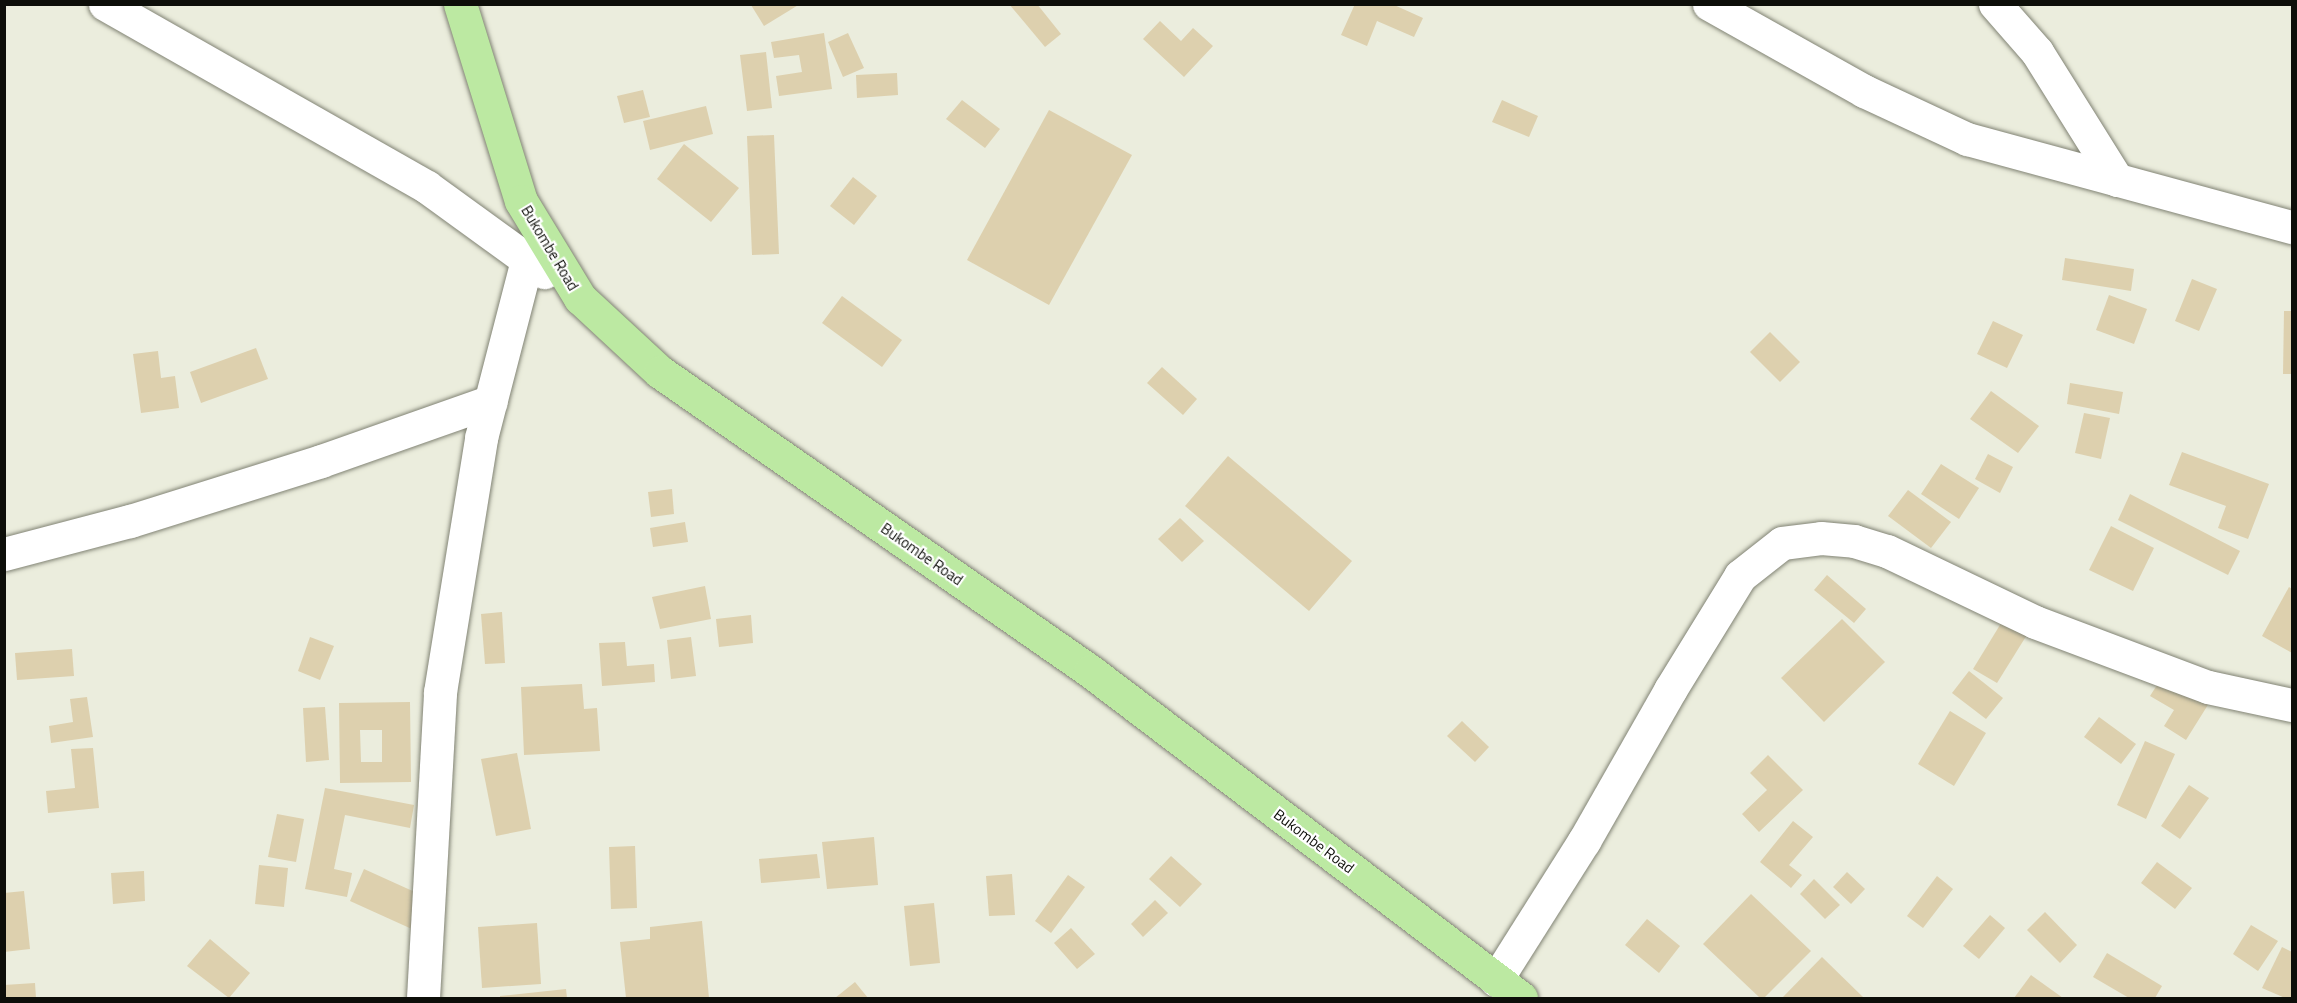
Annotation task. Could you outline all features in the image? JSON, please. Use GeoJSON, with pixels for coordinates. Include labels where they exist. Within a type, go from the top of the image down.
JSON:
{"type":"FeatureCollection","features":[{"type":"Feature","properties":{"kind":"main road","name":"Bukombe Road"},"geometry":{"type":"LineString","coordinates":[[460,4],[521,201],[580,298],[660,372],[1090,671],[1509,989]]}},
{"type":"Feature","properties":{"kind":"street"},"geometry":{"type":"LineString","coordinates":[[105,4],[427,188],[580,298]]}},
{"type":"Feature","properties":{"kind":"street"},"geometry":{"type":"LineString","coordinates":[[1709,4],[1863,91],[1967,139],[2292,227]]}},
{"type":"Feature","properties":{"kind":"street"},"geometry":{"type":"LineString","coordinates":[[1995,4],[2037,52],[2117,180]]}},
{"type":"Feature","properties":{"kind":"street"},"geometry":{"type":"LineString","coordinates":[[423,999],[440,692],[482,438],[527,260]]}},
{"type":"Feature","properties":{"kind":"street"},"geometry":{"type":"LineString","coordinates":[[4,554],[142,518],[321,461],[491,401]]}},
{"type":"Feature","properties":{"kind":"street"},"geometry":{"type":"LineString","coordinates":[[1509,989],[1584,841],[1670,690],[1740,576],[1782,543],[1821,538],[1854,541],[1887,551],[2045,626],[2208,687],[2292,705]]}},
{"type":"Feature","properties":{"kind":"building"},"geometry":{"type":"Polygon","coordinates":[[[752,4],[800,4],[764,26],[751,5],[752,4]]]}},
{"type":"Feature","properties":{"kind":"building"},"geometry":{"type":"Polygon","coordinates":[[[1009,4],[1037,4],[1061,34],[1045,47],[1009,4]]]}},
{"type":"Feature","properties":{"kind":"building"},"geometry":{"type":"Polygon","coordinates":[[[1355,4],[1392,4],[1423,18],[1414,37],[1377,21],[1367,46],[1341,35],[1355,4]]]}},
{"type":"Feature","properties":{"kind":"building"},"geometry":{"type":"Polygon","coordinates":[[[1160,21],[1181,41],[1193,28],[1213,46],[1184,77],[1143,39],[1160,21]]]}},
{"type":"Feature","properties":{"kind":"building"},"geometry":{"type":"Polygon","coordinates":[[[824,33],[832,89],[779,96],[776,76],[802,72],[799,55],[774,58],[771,42],[824,33]]]}},
{"type":"Feature","properties":{"kind":"building"},"geometry":{"type":"Polygon","coordinates":[[[848,33],[864,68],[843,77],[828,42],[848,33]]]}},
{"type":"Feature","properties":{"kind":"building"},"geometry":{"type":"Polygon","coordinates":[[[766,52],[772,108],[747,111],[740,55],[766,52]]]}},
{"type":"Feature","properties":{"kind":"building"},"geometry":{"type":"Polygon","coordinates":[[[897,73],[898,95],[857,98],[856,75],[897,73]]]}},
{"type":"Feature","properties":{"kind":"building"},"geometry":{"type":"Polygon","coordinates":[[[643,90],[650,117],[624,123],[617,96],[643,90]]]}},
{"type":"Feature","properties":{"kind":"building"},"geometry":{"type":"Polygon","coordinates":[[[962,100],[1000,129],[985,148],[946,119],[962,100]]]}},
{"type":"Feature","properties":{"kind":"building"},"geometry":{"type":"Polygon","coordinates":[[[1502,100],[1538,116],[1529,137],[1492,122],[1502,100]]]}},
{"type":"Feature","properties":{"kind":"building"},"geometry":{"type":"Polygon","coordinates":[[[706,106],[713,134],[650,150],[643,121],[706,106]]]}},
{"type":"Feature","properties":{"kind":"building"},"geometry":{"type":"Polygon","coordinates":[[[1049,110],[1132,155],[1049,305],[967,260],[1049,110]]]}},
{"type":"Feature","properties":{"kind":"building"},"geometry":{"type":"Polygon","coordinates":[[[774,135],[779,254],[752,255],[747,136],[774,135]]]}},
{"type":"Feature","properties":{"kind":"building"},"geometry":{"type":"Polygon","coordinates":[[[684,144],[739,188],[711,222],[657,179],[684,144]]]}},
{"type":"Feature","properties":{"kind":"building"},"geometry":{"type":"Polygon","coordinates":[[[853,177],[877,196],[854,225],[830,206],[853,177]]]}},
{"type":"Feature","properties":{"kind":"building"},"geometry":{"type":"Polygon","coordinates":[[[2065,258],[2134,269],[2131,291],[2062,280],[2065,258]]]}},
{"type":"Feature","properties":{"kind":"building"},"geometry":{"type":"Polygon","coordinates":[[[2192,279],[2217,289],[2199,331],[2175,321],[2192,279]]]}},
{"type":"Feature","properties":{"kind":"building"},"geometry":{"type":"Polygon","coordinates":[[[2109,295],[2147,309],[2134,344],[2096,330],[2109,295]]]}},
{"type":"Feature","properties":{"kind":"building"},"geometry":{"type":"Polygon","coordinates":[[[842,296],[902,340],[882,367],[822,323],[842,296]]]}},
{"type":"Feature","properties":{"kind":"building"},"geometry":{"type":"Polygon","coordinates":[[[2284,311],[2292,311],[2292,374],[2283,374],[2284,311]]]}},
{"type":"Feature","properties":{"kind":"building"},"geometry":{"type":"Polygon","coordinates":[[[1993,321],[2023,335],[2007,368],[1977,354],[1993,321]]]}},
{"type":"Feature","properties":{"kind":"building"},"geometry":{"type":"Polygon","coordinates":[[[1770,332],[1800,362],[1780,382],[1750,352],[1770,332]]]}},
{"type":"Feature","properties":{"kind":"building"},"geometry":{"type":"Polygon","coordinates":[[[256,348],[268,379],[201,403],[190,372],[256,348]]]}},
{"type":"Feature","properties":{"kind":"building"},"geometry":{"type":"Polygon","coordinates":[[[158,351],[161,378],[175,376],[179,408],[141,413],[133,354],[158,351]]]}},
{"type":"Feature","properties":{"kind":"building"},"geometry":{"type":"Polygon","coordinates":[[[1162,367],[1197,399],[1183,415],[1147,383],[1162,367]]]}},
{"type":"Feature","properties":{"kind":"building"},"geometry":{"type":"Polygon","coordinates":[[[2070,383],[2123,392],[2119,414],[2067,404],[2070,383]]]}},
{"type":"Feature","properties":{"kind":"building"},"geometry":{"type":"Polygon","coordinates":[[[1991,391],[2039,426],[2018,453],[1970,419],[1991,391]]]}},
{"type":"Feature","properties":{"kind":"building"},"geometry":{"type":"Polygon","coordinates":[[[2084,413],[2110,418],[2101,459],[2075,453],[2084,413]]]}},
{"type":"Feature","properties":{"kind":"building"},"geometry":{"type":"Polygon","coordinates":[[[2182,452],[2269,484],[2248,539],[2218,528],[2226,506],[2169,485],[2182,452]]]}},
{"type":"Feature","properties":{"kind":"building"},"geometry":{"type":"Polygon","coordinates":[[[1988,454],[2013,467],[2000,493],[1975,479],[1988,454]]]}},
{"type":"Feature","properties":{"kind":"building"},"geometry":{"type":"Polygon","coordinates":[[[1228,456],[1352,561],[1309,611],[1185,506],[1228,456]]]}},
{"type":"Feature","properties":{"kind":"building"},"geometry":{"type":"Polygon","coordinates":[[[1941,464],[1979,488],[1959,519],[1921,494],[1941,464]]]}},
{"type":"Feature","properties":{"kind":"building"},"geometry":{"type":"Polygon","coordinates":[[[672,489],[674,514],[651,517],[648,492],[672,489]]]}},
{"type":"Feature","properties":{"kind":"building"},"geometry":{"type":"Polygon","coordinates":[[[1908,490],[1951,522],[1931,548],[1888,516],[1908,490]]]}},
{"type":"Feature","properties":{"kind":"building"},"geometry":{"type":"Polygon","coordinates":[[[2130,494],[2240,551],[2228,575],[2118,520],[2130,494]]]}},
{"type":"Feature","properties":{"kind":"building"},"geometry":{"type":"Polygon","coordinates":[[[1180,518],[1204,541],[1182,562],[1158,539],[1180,518]]]}},
{"type":"Feature","properties":{"kind":"building"},"geometry":{"type":"Polygon","coordinates":[[[685,522],[688,542],[653,547],[650,528],[685,522]]]}},
{"type":"Feature","properties":{"kind":"building"},"geometry":{"type":"Polygon","coordinates":[[[2111,526],[2154,548],[2133,591],[2089,570],[2111,526]]]}},
{"type":"Feature","properties":{"kind":"building"},"geometry":{"type":"Polygon","coordinates":[[[1827,575],[1866,609],[1854,623],[1814,590],[1827,575]]]}},
{"type":"Feature","properties":{"kind":"building"},"geometry":{"type":"Polygon","coordinates":[[[705,586],[711,619],[660,629],[652,597],[705,586]]]}},
{"type":"Feature","properties":{"kind":"building"},"geometry":{"type":"Polygon","coordinates":[[[2289,587],[2292,589],[2292,653],[2262,636],[2289,587]]]}},
{"type":"Feature","properties":{"kind":"building"},"geometry":{"type":"Polygon","coordinates":[[[2011,607],[2035,622],[1997,683],[1973,669],[2011,607]]]}},
{"type":"Feature","properties":{"kind":"building"},"geometry":{"type":"Polygon","coordinates":[[[502,612],[505,663],[485,664],[481,614],[502,612]]]}},
{"type":"Feature","properties":{"kind":"building"},"geometry":{"type":"Polygon","coordinates":[[[751,615],[753,643],[719,647],[716,619],[751,615]]]}},
{"type":"Feature","properties":{"kind":"building"},"geometry":{"type":"Polygon","coordinates":[[[1842,619],[1885,662],[1824,722],[1781,678],[1842,619]]]}},
{"type":"Feature","properties":{"kind":"building"},"geometry":{"type":"Polygon","coordinates":[[[310,637],[334,646],[320,680],[298,671],[310,637]]]}},
{"type":"Feature","properties":{"kind":"building"},"geometry":{"type":"Polygon","coordinates":[[[691,637],[696,676],[671,679],[667,640],[691,637]]]}},
{"type":"Feature","properties":{"kind":"building"},"geometry":{"type":"Polygon","coordinates":[[[625,642],[627,666],[654,664],[655,682],[602,686],[599,643],[625,642]]]}},
{"type":"Feature","properties":{"kind":"building"},"geometry":{"type":"Polygon","coordinates":[[[72,649],[74,676],[17,680],[15,653],[72,649]]]}},
{"type":"Feature","properties":{"kind":"building"},"geometry":{"type":"Polygon","coordinates":[[[1969,671],[2003,698],[1986,719],[1952,693],[1969,671]]]}},
{"type":"Feature","properties":{"kind":"building"},"geometry":{"type":"Polygon","coordinates":[[[2166,671],[2211,700],[2186,740],[2164,726],[2174,710],[2150,696],[2166,671]]]}},
{"type":"Feature","properties":{"kind":"building"},"geometry":{"type":"Polygon","coordinates":[[[582,684],[584,709],[597,708],[600,751],[524,755],[521,687],[582,684]]]}},
{"type":"Feature","properties":{"kind":"building"},"geometry":{"type":"Polygon","coordinates":[[[87,697],[93,737],[51,743],[49,726],[73,722],[70,699],[87,697]]]}},
{"type":"Feature","properties":{"kind":"building"},"geometry":{"type":"Polygon","coordinates":[[[410,702],[411,782],[340,783],[339,703],[410,702]],[[360,730],[361,762],[382,762],[382,730],[360,730]]]}},
{"type":"Feature","properties":{"kind":"building"},"geometry":{"type":"Polygon","coordinates":[[[325,707],[329,760],[306,762],[303,708],[325,707]]]}},
{"type":"Feature","properties":{"kind":"building"},"geometry":{"type":"Polygon","coordinates":[[[1950,711],[1986,733],[1954,786],[1918,764],[1950,711]]]}},
{"type":"Feature","properties":{"kind":"building"},"geometry":{"type":"Polygon","coordinates":[[[2099,717],[2136,744],[2121,764],[2084,737],[2099,717]]]}},
{"type":"Feature","properties":{"kind":"building"},"geometry":{"type":"Polygon","coordinates":[[[1462,721],[1489,747],[1475,762],[1447,736],[1462,721]]]}},
{"type":"Feature","properties":{"kind":"building"},"geometry":{"type":"Polygon","coordinates":[[[2145,741],[2175,754],[2146,819],[2117,805],[2145,741]]]}},
{"type":"Feature","properties":{"kind":"building"},"geometry":{"type":"Polygon","coordinates":[[[93,748],[99,808],[48,813],[46,791],[75,788],[71,749],[93,748]]]}},
{"type":"Feature","properties":{"kind":"building"},"geometry":{"type":"Polygon","coordinates":[[[517,753],[531,829],[496,836],[481,759],[517,753]]]}},
{"type":"Feature","properties":{"kind":"building"},"geometry":{"type":"Polygon","coordinates":[[[1768,755],[1803,790],[1759,832],[1742,814],[1767,790],[1750,773],[1768,755]]]}},
{"type":"Feature","properties":{"kind":"building"},"geometry":{"type":"Polygon","coordinates":[[[2189,785],[2209,798],[2180,839],[2161,826],[2189,785]]]}},
{"type":"Feature","properties":{"kind":"building"},"geometry":{"type":"Polygon","coordinates":[[[325,788],[414,805],[410,828],[345,815],[334,869],[352,873],[347,897],[305,889],[325,788]]]}},
{"type":"Feature","properties":{"kind":"building"},"geometry":{"type":"Polygon","coordinates":[[[277,814],[304,819],[296,862],[268,857],[277,814]]]}},
{"type":"Feature","properties":{"kind":"building"},"geometry":{"type":"Polygon","coordinates":[[[1793,821],[1813,837],[1789,865],[1802,875],[1791,888],[1760,862],[1793,821]]]}},
{"type":"Feature","properties":{"kind":"building"},"geometry":{"type":"Polygon","coordinates":[[[874,837],[878,885],[827,889],[822,842],[874,837]]]}},
{"type":"Feature","properties":{"kind":"building"},"geometry":{"type":"Polygon","coordinates":[[[635,846],[637,908],[611,909],[609,847],[635,846]]]}},
{"type":"Feature","properties":{"kind":"building"},"geometry":{"type":"Polygon","coordinates":[[[817,854],[820,878],[761,883],[759,859],[817,854]]]}},
{"type":"Feature","properties":{"kind":"building"},"geometry":{"type":"Polygon","coordinates":[[[1171,856],[1202,884],[1180,907],[1149,879],[1171,856]]]}},
{"type":"Feature","properties":{"kind":"building"},"geometry":{"type":"Polygon","coordinates":[[[2157,862],[2192,888],[2175,909],[2141,883],[2157,862]]]}},
{"type":"Feature","properties":{"kind":"building"},"geometry":{"type":"Polygon","coordinates":[[[259,865],[288,868],[284,907],[255,904],[259,865]]]}},
{"type":"Feature","properties":{"kind":"building"},"geometry":{"type":"Polygon","coordinates":[[[364,869],[428,898],[414,930],[350,901],[364,869]]]}},
{"type":"Feature","properties":{"kind":"building"},"geometry":{"type":"Polygon","coordinates":[[[144,871],[145,901],[113,904],[111,873],[144,871]]]}},
{"type":"Feature","properties":{"kind":"building"},"geometry":{"type":"Polygon","coordinates":[[[1847,872],[1865,889],[1851,904],[1833,887],[1847,872]]]}},
{"type":"Feature","properties":{"kind":"building"},"geometry":{"type":"Polygon","coordinates":[[[1012,874],[1015,915],[989,916],[986,876],[1012,874]]]}},
{"type":"Feature","properties":{"kind":"building"},"geometry":{"type":"Polygon","coordinates":[[[1068,875],[1085,887],[1051,933],[1035,921],[1068,875]]]}},
{"type":"Feature","properties":{"kind":"building"},"geometry":{"type":"Polygon","coordinates":[[[1937,876],[1953,889],[1923,928],[1907,916],[1937,876]]]}},
{"type":"Feature","properties":{"kind":"building"},"geometry":{"type":"Polygon","coordinates":[[[1814,879],[1840,905],[1825,919],[1800,894],[1814,879]]]}},
{"type":"Feature","properties":{"kind":"building"},"geometry":{"type":"Polygon","coordinates":[[[24,891],[30,949],[4,952],[4,893],[24,891]]]}},
{"type":"Feature","properties":{"kind":"building"},"geometry":{"type":"Polygon","coordinates":[[[1751,894],[1811,951],[1764,998],[1760,998],[1703,944],[1751,894]]]}},
{"type":"Feature","properties":{"kind":"building"},"geometry":{"type":"Polygon","coordinates":[[[1155,900],[1168,913],[1143,937],[1131,924],[1155,900]]]}},
{"type":"Feature","properties":{"kind":"building"},"geometry":{"type":"Polygon","coordinates":[[[934,903],[940,963],[910,966],[904,906],[934,903]]]}},
{"type":"Feature","properties":{"kind":"building"},"geometry":{"type":"Polygon","coordinates":[[[2045,912],[2077,945],[2060,963],[2027,930],[2045,912]]]}},
{"type":"Feature","properties":{"kind":"building"},"geometry":{"type":"Polygon","coordinates":[[[1990,915],[2005,928],[1979,959],[1963,946],[1990,915]]]}},
{"type":"Feature","properties":{"kind":"building"},"geometry":{"type":"Polygon","coordinates":[[[1647,919],[1680,946],[1659,973],[1625,945],[1647,919]]]}},
{"type":"Feature","properties":{"kind":"building"},"geometry":{"type":"Polygon","coordinates":[[[702,921],[709,998],[626,998],[620,942],[650,939],[650,927],[702,921]]]}},
{"type":"Feature","properties":{"kind":"building"},"geometry":{"type":"Polygon","coordinates":[[[537,923],[541,984],[482,988],[478,927],[537,923]]]}},
{"type":"Feature","properties":{"kind":"building"},"geometry":{"type":"Polygon","coordinates":[[[2251,925],[2278,941],[2258,971],[2233,954],[2251,925]]]}},
{"type":"Feature","properties":{"kind":"building"},"geometry":{"type":"Polygon","coordinates":[[[1071,928],[1095,954],[1077,969],[1054,943],[1071,928]]]}},
{"type":"Feature","properties":{"kind":"building"},"geometry":{"type":"Polygon","coordinates":[[[210,939],[250,973],[229,998],[187,966],[210,939]]]}},
{"type":"Feature","properties":{"kind":"building"},"geometry":{"type":"Polygon","coordinates":[[[2282,947],[2292,952],[2292,998],[2285,998],[2262,988],[2282,947]]]}},
{"type":"Feature","properties":{"kind":"building"},"geometry":{"type":"Polygon","coordinates":[[[2107,953],[2162,986],[2155,998],[2129,998],[2093,977],[2107,953]]]}},
{"type":"Feature","properties":{"kind":"building"},"geometry":{"type":"Polygon","coordinates":[[[1822,957],[1864,998],[1782,998],[1822,957]]]}},
{"type":"Feature","properties":{"kind":"building"},"geometry":{"type":"Polygon","coordinates":[[[2031,975],[2063,998],[2014,998],[2031,975]]]}},
{"type":"Feature","properties":{"kind":"building"},"geometry":{"type":"Polygon","coordinates":[[[855,982],[868,998],[835,998],[855,982]]]}},
{"type":"Feature","properties":{"kind":"building"},"geometry":{"type":"Polygon","coordinates":[[[35,983],[36,998],[5,998],[4,985],[35,983]]]}},
{"type":"Feature","properties":{"kind":"building"},"geometry":{"type":"Polygon","coordinates":[[[566,989],[567,998],[500,998],[500,996],[566,989]]]}}]}
